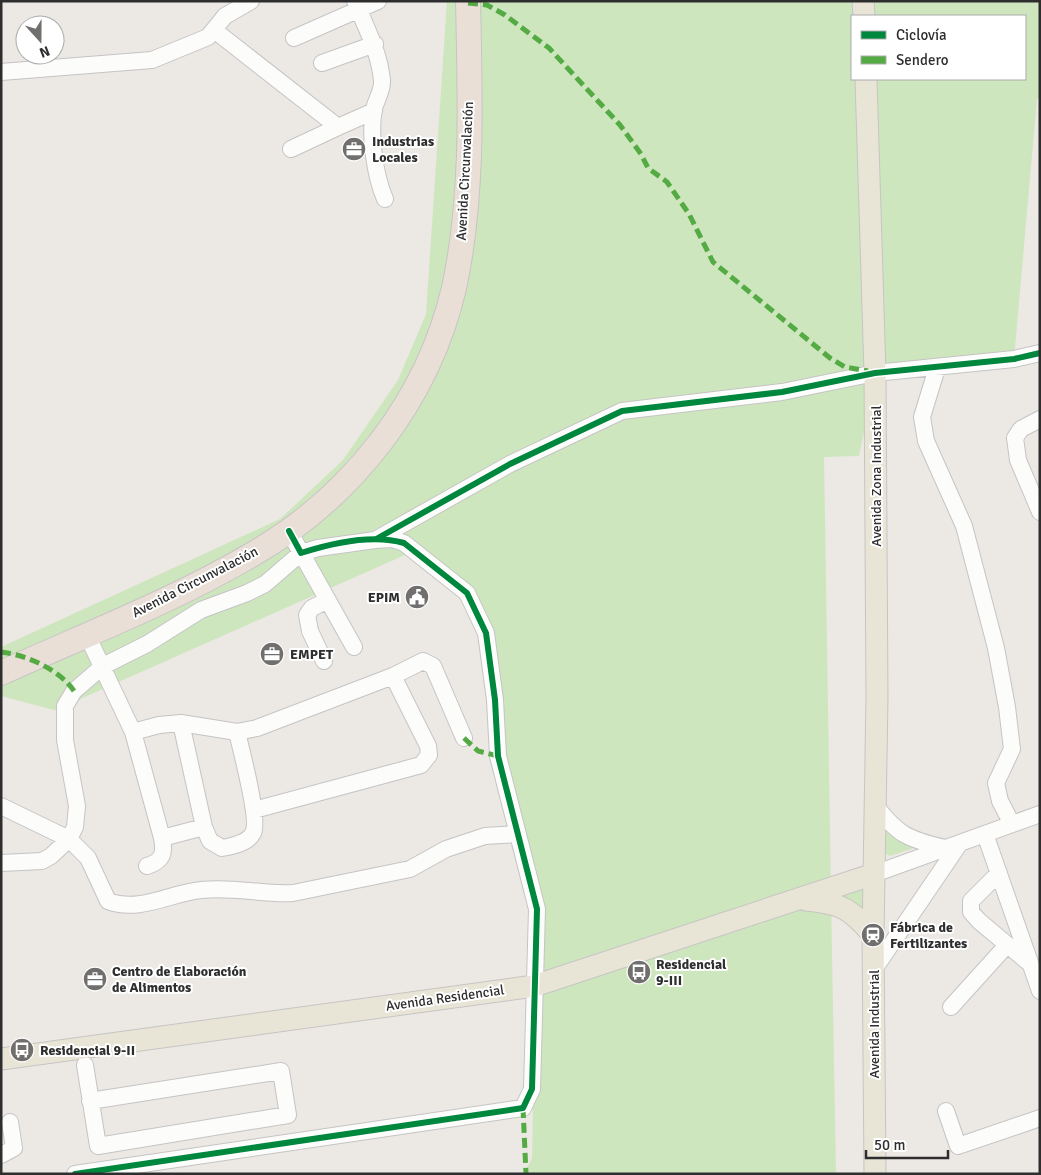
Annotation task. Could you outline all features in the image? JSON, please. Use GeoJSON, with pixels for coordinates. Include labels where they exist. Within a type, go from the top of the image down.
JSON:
{"type":"FeatureCollection","features":[{"type":"Feature","properties":{"kind":"highway","name":"Avenida Circunvalación"},"geometry":{"type":"LineString","coordinates":[[1,673],[221,572],[254,554],[289,531],[330,499],[386,435],[414,391],[432,355],[446,318],[462,242],[466,200],[469,62],[468,1]]}},
{"type":"Feature","properties":{"kind":"main road"},"geometry":{"type":"LineString","coordinates":[[863,1],[864,15]]}},
{"type":"Feature","properties":{"kind":"main road","name":"Avenida Zona Industrial"},"geometry":{"type":"LineString","coordinates":[[866,80],[876,373],[877,698],[874,874]]}},
{"type":"Feature","properties":{"kind":"main road","name":"Avenida Residencial"},"geometry":{"type":"LineString","coordinates":[[1,1059],[534,986],[874,874]]}},
{"type":"Feature","properties":{"kind":"main road","name":"Avenida Industrial"},"geometry":{"type":"LineString","coordinates":[[874,874],[875,1174]]}},
{"type":"Feature","properties":{"kind":"main road"},"geometry":{"type":"LineString","coordinates":[[798,899],[831,902],[848,909],[873,935]]}},
{"type":"Feature","properties":{"kind":"street"},"geometry":{"type":"LineString","coordinates":[[1,72],[152,60],[211,34],[225,16],[251,1]]}},
{"type":"Feature","properties":{"kind":"street"},"geometry":{"type":"LineString","coordinates":[[294,38],[357,6],[378,1]]}},
{"type":"Feature","properties":{"kind":"street"},"geometry":{"type":"LineString","coordinates":[[357,6],[375,44],[383,83],[374,110],[374,157],[377,181],[385,199]]}},
{"type":"Feature","properties":{"kind":"street"},"geometry":{"type":"LineString","coordinates":[[211,34],[338,127]]}},
{"type":"Feature","properties":{"kind":"street"},"geometry":{"type":"LineString","coordinates":[[322,63],[375,44]]}},
{"type":"Feature","properties":{"kind":"street"},"geometry":{"type":"LineString","coordinates":[[291,149],[374,110]]}},
{"type":"Feature","properties":{"kind":"street"},"geometry":{"type":"LineString","coordinates":[[375,540],[510,464],[622,412],[782,392],[876,373],[1014,359],[1040,353]]}},
{"type":"Feature","properties":{"kind":"street"},"geometry":{"type":"LineString","coordinates":[[937,368],[922,417],[926,441],[964,526],[996,648],[1007,707],[1012,748],[1011,755],[996,782],[1000,802],[1012,824]]}},
{"type":"Feature","properties":{"kind":"street"},"geometry":{"type":"LineString","coordinates":[[1040,419],[1021,430],[1015,438],[1018,460],[1040,512]]}},
{"type":"Feature","properties":{"kind":"street"},"geometry":{"type":"LineString","coordinates":[[404,543],[405,531],[415,518]]}},
{"type":"Feature","properties":{"kind":"street"},"geometry":{"type":"LineString","coordinates":[[289,531],[354,647]]}},
{"type":"Feature","properties":{"kind":"street"},"geometry":{"type":"LineString","coordinates":[[1,863],[42,861],[51,856],[69,839],[75,827],[77,806],[65,740],[65,706],[74,691],[104,666],[147,644],[201,610],[247,593],[265,584],[301,553],[318,548],[375,540],[392,540],[404,543],[467,593],[486,633],[495,700],[498,756],[537,909],[532,1089],[523,1108],[75,1174]]}},
{"type":"Feature","properties":{"kind":"street"},"geometry":{"type":"LineString","coordinates":[[324,660],[310,631],[307,615],[312,608],[328,600]]}},
{"type":"Feature","properties":{"kind":"street"},"geometry":{"type":"LineString","coordinates":[[87,634],[104,666],[133,732],[162,838],[163,856],[160,860],[147,866]]}},
{"type":"Feature","properties":{"kind":"street"},"geometry":{"type":"LineString","coordinates":[[133,732],[160,725],[181,723],[237,732],[257,728],[393,676],[423,661],[433,666],[464,738]]}},
{"type":"Feature","properties":{"kind":"street"},"geometry":{"type":"LineString","coordinates":[[254,810],[422,765],[429,755],[428,746],[393,676]]}},
{"type":"Feature","properties":{"kind":"street"},"geometry":{"type":"LineString","coordinates":[[181,723],[204,827],[214,846],[222,848],[232,846],[251,836],[255,830],[254,810],[237,732]]}},
{"type":"Feature","properties":{"kind":"street"},"geometry":{"type":"LineString","coordinates":[[874,804],[895,830],[915,841],[952,846]]}},
{"type":"Feature","properties":{"kind":"street"},"geometry":{"type":"LineString","coordinates":[[1,806],[69,839],[88,858],[108,901],[119,906],[135,905],[200,890],[220,888],[246,889],[274,894],[293,893],[410,869],[446,850],[485,836],[518,834]]}},
{"type":"Feature","properties":{"kind":"street"},"geometry":{"type":"LineString","coordinates":[[874,874],[1040,814]]}},
{"type":"Feature","properties":{"kind":"street"},"geometry":{"type":"LineString","coordinates":[[162,838],[204,827]]}},
{"type":"Feature","properties":{"kind":"street"},"geometry":{"type":"LineString","coordinates":[[985,834],[1028,962],[1040,991]]}},
{"type":"Feature","properties":{"kind":"street"},"geometry":{"type":"LineString","coordinates":[[875,968],[952,846]]}},
{"type":"Feature","properties":{"kind":"street"},"geometry":{"type":"LineString","coordinates":[[999,873],[972,901],[971,912],[1028,962]]}},
{"type":"Feature","properties":{"kind":"street"},"geometry":{"type":"LineString","coordinates":[[951,1008],[1008,945]]}},
{"type":"Feature","properties":{"kind":"street"},"geometry":{"type":"LineString","coordinates":[[90,1101],[281,1071],[288,1115],[98,1146],[90,1101],[85,1065],[98,1045]]}},
{"type":"Feature","properties":{"kind":"street"},"geometry":{"type":"LineString","coordinates":[[65,1051],[85,1065]]}},
{"type":"Feature","properties":{"kind":"street"},"geometry":{"type":"LineString","coordinates":[[946,1111],[958,1146],[1040,1118]]}},
{"type":"Feature","properties":{"kind":"street"},"geometry":{"type":"LineString","coordinates":[[1,1155],[14,1148],[10,1122]]}},
{"type":"Feature","properties":{"kind":"green space"},"geometry":{"type":"Polygon","coordinates":[[[447,1],[1040,1],[1040,97],[1037,99],[1014,359],[876,373],[859,456],[824,457],[831,895],[861,887],[865,893],[865,918],[831,896],[836,1174],[524,1174],[532,1158],[537,909],[498,756],[490,665],[467,593],[414,551],[78,700],[69,714],[1,696],[1,647],[280,519],[343,460],[398,380],[426,314],[447,1]]]}},
{"type":"Feature","properties":{"kind":"green space"},"geometry":{"type":"Polygon","coordinates":[[[879,822],[904,843],[914,848],[890,856],[882,852],[879,822]]]}},
{"type":"Feature","properties":{"kind":"marked path"},"geometry":{"type":"LineString","coordinates":[[468,3],[487,5],[505,15],[549,48],[620,125],[641,154],[648,168],[667,182],[689,214],[713,262],[830,358],[845,367],[868,371]]}},
{"type":"Feature","properties":{"kind":"marked path"},"geometry":{"type":"LineString","coordinates":[[1,652],[21,656],[52,670],[68,683],[74,691]]}},
{"type":"Feature","properties":{"kind":"marked path"},"geometry":{"type":"LineString","coordinates":[[464,738],[478,751],[498,756]]}},
{"type":"Feature","properties":{"kind":"marked path"},"geometry":{"type":"LineString","coordinates":[[523,1108],[526,1174]]}},
{"type":"Feature","properties":{"kind":"cycle path"},"geometry":{"type":"LineString","coordinates":[[378,538],[510,464],[622,411],[782,392],[875,373],[1014,359],[1040,353]]}},
{"type":"Feature","properties":{"kind":"cycle path"},"geometry":{"type":"LineString","coordinates":[[75,1174],[523,1108],[532,1089],[537,909],[498,756],[495,700],[486,633],[467,593],[404,543],[379,539],[352,541],[301,553],[289,531]]}},
{"type":"Feature","properties":{"kind":"place","name":"Industrias Locales"},"geometry":{"type":"Point","coordinates":[354,149]}},
{"type":"Feature","properties":{"kind":"place","name":"EPIM"},"geometry":{"type":"Point","coordinates":[417,597]}},
{"type":"Feature","properties":{"kind":"place","name":"EMPET"},"geometry":{"type":"Point","coordinates":[272,654]}},
{"type":"Feature","properties":{"kind":"place","name":"Fábrica de Fertilizantes"},"geometry":{"type":"Point","coordinates":[873,935]}},
{"type":"Feature","properties":{"kind":"place","name":"Residencial 9-III"},"geometry":{"type":"Point","coordinates":[639,972]}},
{"type":"Feature","properties":{"kind":"place","name":"Centro de Elaboración de Alimentos"},"geometry":{"type":"Point","coordinates":[95,979]}},
{"type":"Feature","properties":{"kind":"place","name":"Residencial 9-II"},"geometry":{"type":"Point","coordinates":[22,1050]}}]}
